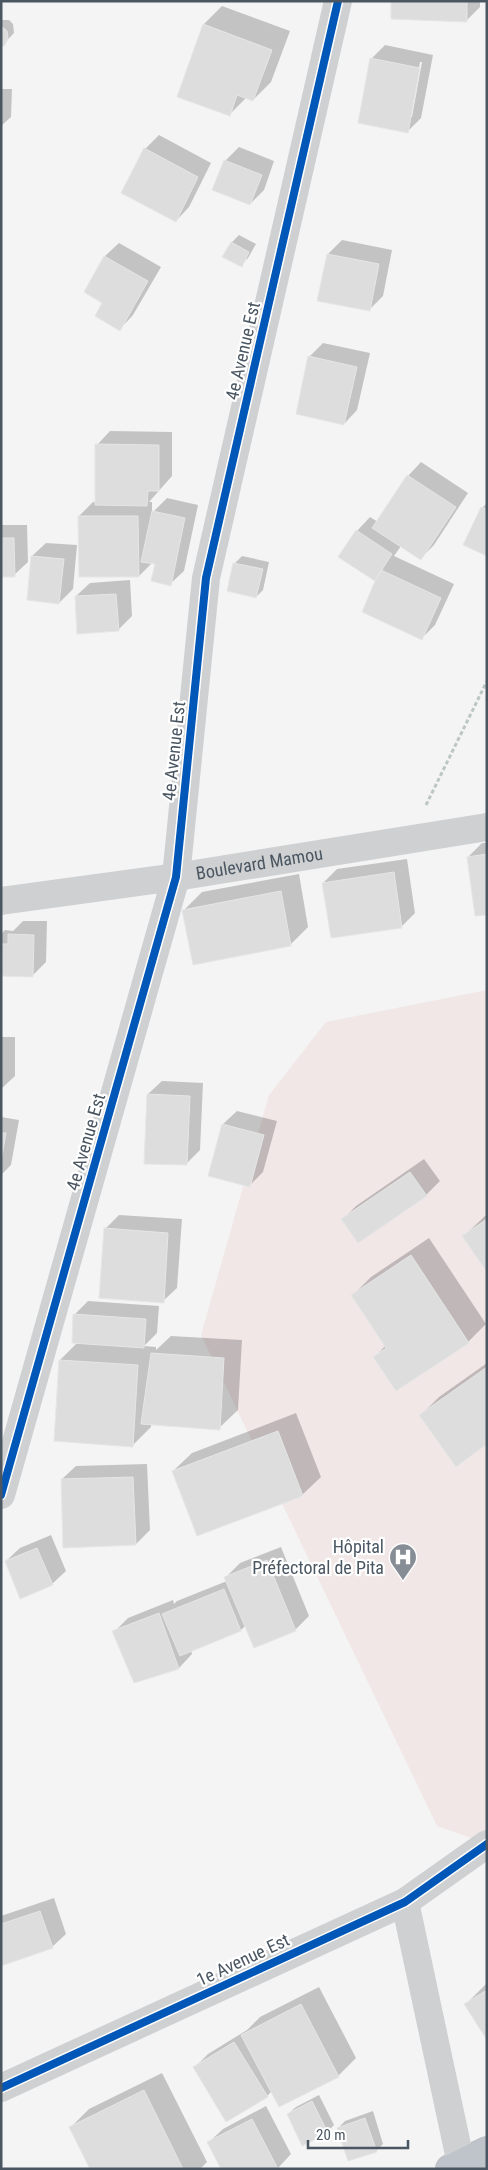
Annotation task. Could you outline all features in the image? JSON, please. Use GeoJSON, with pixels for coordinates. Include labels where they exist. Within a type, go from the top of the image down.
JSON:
{"type":"FeatureCollection","features":[{"type":"Feature","properties":{"kind":"highway"},"geometry":{"type":"LineString","coordinates":[[455,2166],[487,2151]]}},
{"type":"Feature","properties":{"kind":"street","name":"4e Avenue Est"},"geometry":{"type":"LineString","coordinates":[[3,1485],[176,877],[206,578],[338,1]]}},
{"type":"Feature","properties":{"kind":"street","name":"Boulevard Mamou"},"geometry":{"type":"LineString","coordinates":[[1,901],[176,877],[487,827]]}},
{"type":"Feature","properties":{"kind":"street","name":"1e Avenue Est"},"geometry":{"type":"LineString","coordinates":[[1,2088],[405,1902],[487,1844]]}},
{"type":"Feature","properties":{"kind":"street"},"geometry":{"type":"LineString","coordinates":[[405,1902],[455,2166]]}},
{"type":"Feature","properties":{"kind":"path"},"geometry":{"type":"LineString","coordinates":[[409,839],[487,681]]}},
{"type":"Feature","properties":{"kind":"shaded area","name":"Hôpital Préfectoral de Pita"},"geometry":{"type":"Polygon","coordinates":[[[487,990],[487,1832],[477,1840],[437,1826],[201,1335],[269,1095],[326,1022],[487,990]]]}},
{"type":"Feature","properties":{"kind":"building"},"geometry":{"type":"Polygon","coordinates":[[[391,1],[467,1],[467,22],[391,19],[391,1]]]}},
{"type":"Feature","properties":{"kind":"building"},"geometry":{"type":"Polygon","coordinates":[[[203,24],[272,50],[253,101],[237,95],[230,116],[177,97],[203,24]]]}},
{"type":"Feature","properties":{"kind":"building"},"geometry":{"type":"Polygon","coordinates":[[[1,26],[7,31],[8,38],[5,45],[1,47],[1,26]]]}},
{"type":"Feature","properties":{"kind":"building"},"geometry":{"type":"Polygon","coordinates":[[[370,58],[420,68],[408,133],[358,123],[370,58]]]}},
{"type":"Feature","properties":{"kind":"building"},"geometry":{"type":"Polygon","coordinates":[[[144,148],[198,177],[176,222],[121,193],[144,148]]]}},
{"type":"Feature","properties":{"kind":"building"},"geometry":{"type":"Polygon","coordinates":[[[224,160],[262,175],[250,205],[212,190],[224,160]]]}},
{"type":"Feature","properties":{"kind":"building"},"geometry":{"type":"Polygon","coordinates":[[[231,242],[249,252],[242,267],[222,257],[231,242]]]}},
{"type":"Feature","properties":{"kind":"building"},"geometry":{"type":"Polygon","coordinates":[[[327,254],[379,264],[370,311],[317,301],[327,254]]]}},
{"type":"Feature","properties":{"kind":"building"},"geometry":{"type":"Polygon","coordinates":[[[104,256],[148,281],[120,331],[95,316],[102,303],[84,292],[104,256]]]}},
{"type":"Feature","properties":{"kind":"building"},"geometry":{"type":"Polygon","coordinates":[[[308,356],[357,367],[344,425],[296,414],[308,356]]]}},
{"type":"Feature","properties":{"kind":"building"},"geometry":{"type":"Polygon","coordinates":[[[95,444],[159,445],[159,491],[148,491],[147,506],[95,505],[95,444]]]}},
{"type":"Feature","properties":{"kind":"building"},"geometry":{"type":"Polygon","coordinates":[[[407,475],[456,507],[421,560],[372,528],[407,475]]]}},
{"type":"Feature","properties":{"kind":"building"},"geometry":{"type":"Polygon","coordinates":[[[481,507],[487,509],[487,556],[463,545],[481,507]]]}},
{"type":"Feature","properties":{"kind":"building"},"geometry":{"type":"Polygon","coordinates":[[[152,511],[185,518],[171,586],[151,581],[155,564],[141,562],[152,511]]]}},
{"type":"Feature","properties":{"kind":"building"},"geometry":{"type":"Polygon","coordinates":[[[78,516],[138,516],[139,577],[79,577],[78,516]]]}},
{"type":"Feature","properties":{"kind":"building"},"geometry":{"type":"Polygon","coordinates":[[[356,530],[392,554],[375,581],[338,557],[356,530]]]}},
{"type":"Feature","properties":{"kind":"building"},"geometry":{"type":"Polygon","coordinates":[[[1,538],[14,538],[15,577],[1,577],[1,538]]]}},
{"type":"Feature","properties":{"kind":"building"},"geometry":{"type":"Polygon","coordinates":[[[31,556],[64,559],[59,604],[27,600],[31,556]]]}},
{"type":"Feature","properties":{"kind":"building"},"geometry":{"type":"Polygon","coordinates":[[[233,563],[263,569],[256,598],[227,591],[233,563]]]}},
{"type":"Feature","properties":{"kind":"building"},"geometry":{"type":"Polygon","coordinates":[[[381,570],[441,598],[422,640],[362,612],[381,570]]]}},
{"type":"Feature","properties":{"kind":"building"},"geometry":{"type":"Polygon","coordinates":[[[116,594],[119,631],[77,634],[75,596],[116,594]]]}},
{"type":"Feature","properties":{"kind":"building"},"geometry":{"type":"Polygon","coordinates":[[[487,854],[487,915],[475,916],[467,857],[487,854]]]}},
{"type":"Feature","properties":{"kind":"building"},"geometry":{"type":"Polygon","coordinates":[[[394,872],[402,928],[331,938],[322,883],[394,872]]]}},
{"type":"Feature","properties":{"kind":"building"},"geometry":{"type":"Polygon","coordinates":[[[281,891],[291,946],[193,965],[182,910],[281,891]]]}},
{"type":"Feature","properties":{"kind":"building"},"geometry":{"type":"Polygon","coordinates":[[[8,934],[34,935],[33,977],[1,976],[1,944],[8,944],[8,934]]]}},
{"type":"Feature","properties":{"kind":"building"},"geometry":{"type":"Polygon","coordinates":[[[147,1094],[190,1096],[187,1165],[144,1164],[147,1094]]]}},
{"type":"Feature","properties":{"kind":"building"},"geometry":{"type":"Polygon","coordinates":[[[222,1124],[264,1135],[250,1187],[208,1176],[222,1124]]]}},
{"type":"Feature","properties":{"kind":"building"},"geometry":{"type":"Polygon","coordinates":[[[1,1133],[6,1133],[1,1161],[1,1133]]]}},
{"type":"Feature","properties":{"kind":"building"},"geometry":{"type":"Polygon","coordinates":[[[410,1172],[427,1196],[358,1243],[341,1219],[410,1172]]]}},
{"type":"Feature","properties":{"kind":"building"},"geometry":{"type":"Polygon","coordinates":[[[487,1219],[487,1272],[462,1236],[487,1219]]]}},
{"type":"Feature","properties":{"kind":"building"},"geometry":{"type":"Polygon","coordinates":[[[104,1228],[168,1233],[164,1303],[99,1298],[104,1228]]]}},
{"type":"Feature","properties":{"kind":"building"},"geometry":{"type":"Polygon","coordinates":[[[411,1255],[469,1343],[396,1391],[373,1357],[386,1348],[351,1295],[411,1255]]]}},
{"type":"Feature","properties":{"kind":"building"},"geometry":{"type":"Polygon","coordinates":[[[73,1314],[146,1319],[144,1348],[72,1343],[73,1314]]]}},
{"type":"Feature","properties":{"kind":"building"},"geometry":{"type":"Polygon","coordinates":[[[151,1353],[224,1358],[220,1430],[141,1424],[151,1353]]]}},
{"type":"Feature","properties":{"kind":"building"},"geometry":{"type":"Polygon","coordinates":[[[59,1360],[138,1365],[133,1447],[54,1441],[59,1360]]]}},
{"type":"Feature","properties":{"kind":"building"},"geometry":{"type":"Polygon","coordinates":[[[487,1367],[487,1444],[456,1467],[419,1415],[487,1367]]]}},
{"type":"Feature","properties":{"kind":"building"},"geometry":{"type":"Polygon","coordinates":[[[278,1431],[303,1496],[197,1536],[172,1471],[278,1431]]]}},
{"type":"Feature","properties":{"kind":"building"},"geometry":{"type":"Polygon","coordinates":[[[133,1477],[136,1545],[63,1548],[61,1479],[133,1477]]]}},
{"type":"Feature","properties":{"kind":"building"},"geometry":{"type":"Polygon","coordinates":[[[37,1548],[53,1585],[20,1599],[5,1561],[37,1548]]]}},
{"type":"Feature","properties":{"kind":"building"},"geometry":{"type":"Polygon","coordinates":[[[267,1560],[296,1631],[254,1648],[224,1577],[267,1560]]]}},
{"type":"Feature","properties":{"kind":"building"},"geometry":{"type":"Polygon","coordinates":[[[224,1589],[241,1631],[180,1656],[162,1614],[224,1589]]]}},
{"type":"Feature","properties":{"kind":"building"},"geometry":{"type":"Polygon","coordinates":[[[159,1613],[179,1669],[134,1683],[112,1631],[159,1613]]]}},
{"type":"Feature","properties":{"kind":"building"},"geometry":{"type":"Polygon","coordinates":[[[40,1911],[53,1948],[1,1966],[1,1924],[40,1911]]]}},
{"type":"Feature","properties":{"kind":"building"},"geometry":{"type":"Polygon","coordinates":[[[487,1990],[487,2040],[464,2004],[487,1990]]]}},
{"type":"Feature","properties":{"kind":"building"},"geometry":{"type":"Polygon","coordinates":[[[301,2004],[339,2077],[279,2107],[241,2035],[301,2004]]]}},
{"type":"Feature","properties":{"kind":"building"},"geometry":{"type":"Polygon","coordinates":[[[234,2042],[268,2097],[226,2122],[193,2067],[234,2042]]]}},
{"type":"Feature","properties":{"kind":"building"},"geometry":{"type":"Polygon","coordinates":[[[144,2090],[183,2169],[90,2169],[69,2127],[144,2090]]]}},
{"type":"Feature","properties":{"kind":"building"},"geometry":{"type":"Polygon","coordinates":[[[312,2101],[328,2133],[302,2146],[287,2114],[312,2101]]]}},
{"type":"Feature","properties":{"kind":"building"},"geometry":{"type":"Polygon","coordinates":[[[365,2118],[377,2152],[348,2161],[337,2128],[365,2118]]]}},
{"type":"Feature","properties":{"kind":"building"},"geometry":{"type":"Polygon","coordinates":[[[252,2119],[278,2169],[221,2169],[207,2142],[252,2119]]]}},
{"type":"Feature","properties":{"kind":"cycle path"},"geometry":{"type":"LineString","coordinates":[[1,1495],[176,877],[206,578],[338,1]]}},
{"type":"Feature","properties":{"kind":"cycle path"},"geometry":{"type":"LineString","coordinates":[[1,2088],[405,1902],[487,1844]]}},
{"type":"Feature","properties":{"kind":"place","name":"Hôpital Préfectoral de Pita"},"geometry":{"type":"Point","coordinates":[403,1581]}}]}
